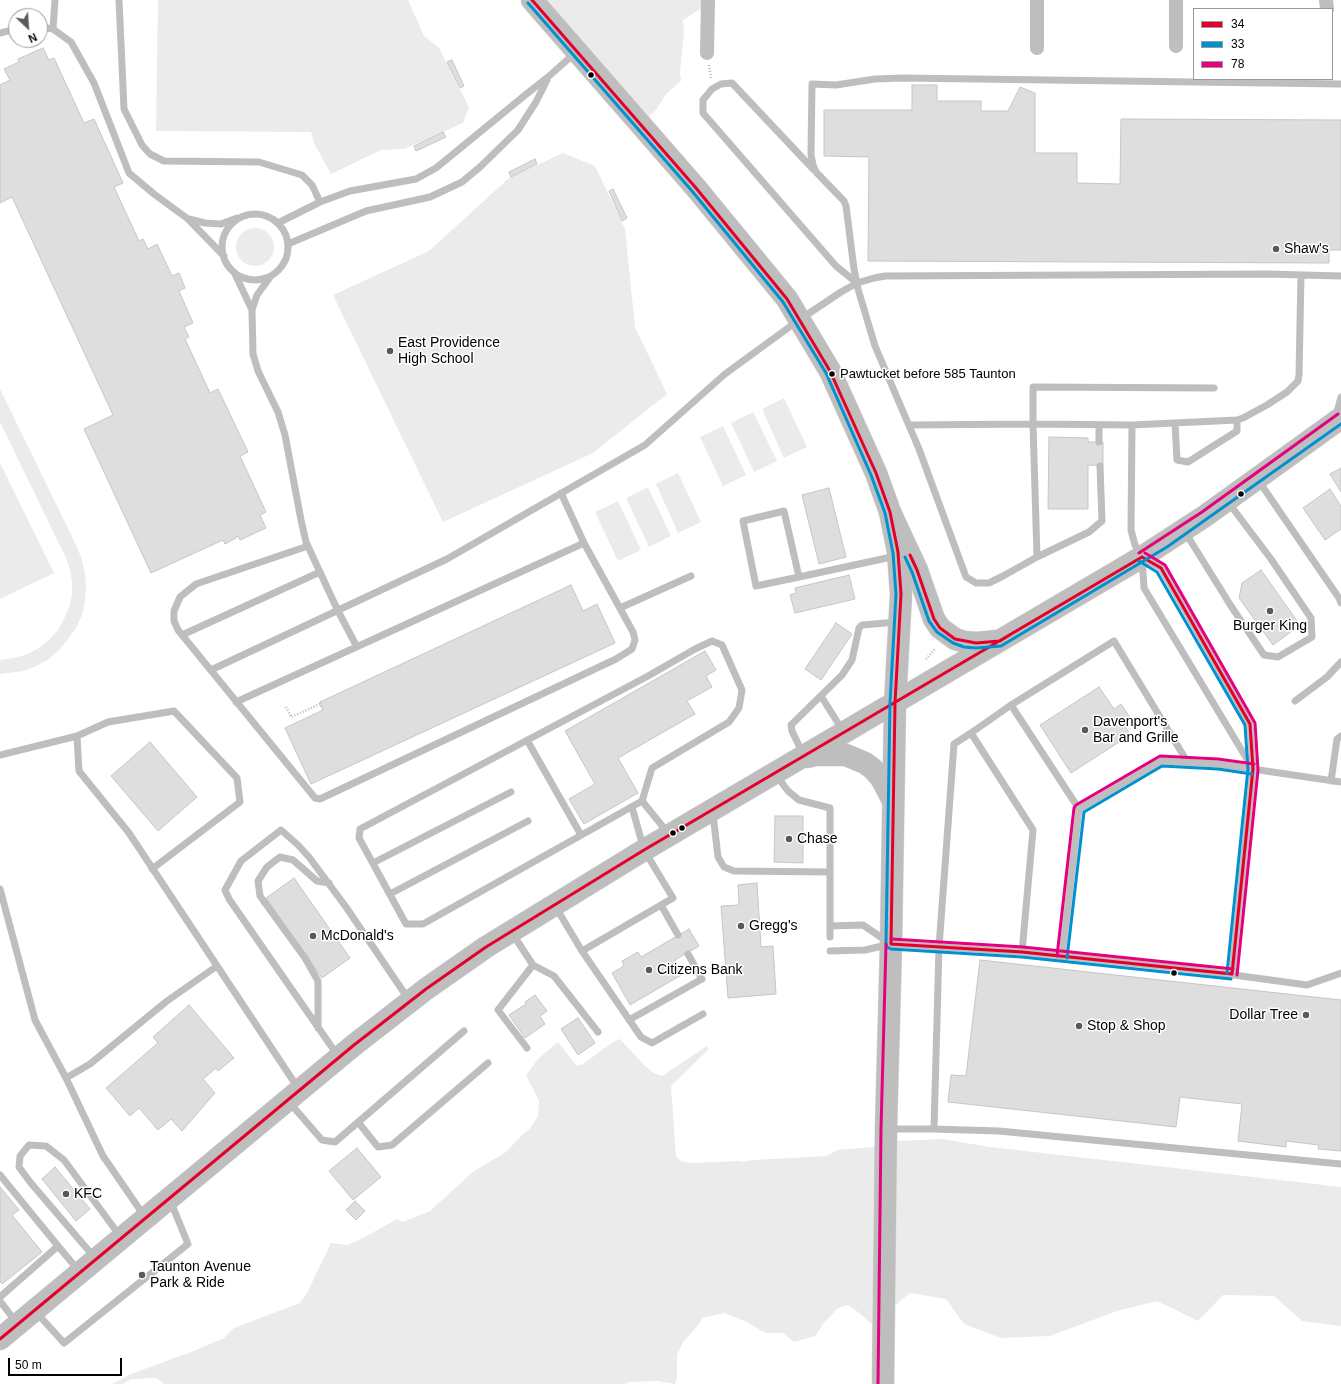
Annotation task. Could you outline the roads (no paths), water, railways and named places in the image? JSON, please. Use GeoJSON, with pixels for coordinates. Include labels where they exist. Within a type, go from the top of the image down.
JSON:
{"type":"FeatureCollection","features":[{"type":"Feature","properties":{"kind":"main road"},"geometry":{"type":"LineString","coordinates":[[532,0],[696,188],[787,299],[830,371],[870,458],[890,512],[917,570],[934,619],[940,628],[955,639],[965,642],[976,643],[1000,641]]}},
{"type":"Feature","properties":{"kind":"main road"},"geometry":{"type":"LineString","coordinates":[[0,1339],[338,1058],[410,1001],[463,963],[554,904],[644,850],[1142,557],[1184,530],[1338,421]]}},
{"type":"Feature","properties":{"kind":"main road"},"geometry":{"type":"LineString","coordinates":[[883,1384],[886,1129],[895,703],[901,594],[898,556],[890,512]]}},
{"type":"Feature","properties":{"kind":"main road"},"geometry":{"type":"LineString","coordinates":[[800,759],[815,755],[832,754],[846,755],[865,762],[881,778],[894,801]]}},
{"type":"Feature","properties":{"kind":"street"},"geometry":{"type":"LineString","coordinates":[[707,53],[708,0]]}},
{"type":"Feature","properties":{"kind":"street"},"geometry":{"type":"LineString","coordinates":[[1037,0],[1037,48]]}},
{"type":"Feature","properties":{"kind":"street"},"geometry":{"type":"LineString","coordinates":[[1176,0],[1176,46]]}},
{"type":"Feature","properties":{"kind":"lane"},"geometry":{"type":"LineString","coordinates":[[54,30],[55,0]]}},
{"type":"Feature","properties":{"kind":"lane"},"geometry":{"type":"LineString","coordinates":[[119,0],[124,109],[142,145],[150,154],[164,161],[259,162],[302,175],[312,184],[320,202]]}},
{"type":"Feature","properties":{"kind":"lane"},"geometry":{"type":"LineString","coordinates":[[48,29],[54,30],[71,42],[94,83],[130,173],[154,194],[188,219],[224,256]]}},
{"type":"Feature","properties":{"kind":"lane"},"geometry":{"type":"LineString","coordinates":[[278,223],[320,202],[350,191],[416,179],[436,168],[548,77],[576,51]]}},
{"type":"Feature","properties":{"kind":"lane"},"geometry":{"type":"LineString","coordinates":[[288,244],[366,211],[430,196],[462,182],[480,167],[518,130],[536,102],[548,77]]}},
{"type":"Feature","properties":{"kind":"lane"},"geometry":{"type":"LineString","coordinates":[[816,172],[811,155],[812,84],[836,85],[875,79],[902,78],[1341,84]]}},
{"type":"Feature","properties":{"kind":"lane"},"geometry":{"type":"LineString","coordinates":[[857,283],[836,266],[703,113],[703,100],[712,89],[721,84],[732,83],[844,201],[846,206],[854,269],[875,346],[919,449],[966,577],[976,583],[988,583],[1089,532],[1102,521],[1100,466]]}},
{"type":"Feature","properties":{"kind":"lane"},"geometry":{"type":"LineString","coordinates":[[188,219],[205,223],[221,224],[244,216],[254,214],[266,215],[278,223],[283,228],[288,238],[289,250],[286,260],[280,270],[261,280],[250,280],[239,276],[231,270],[222,250],[223,239],[227,229],[234,221],[244,216]]}},
{"type":"Feature","properties":{"kind":"lane"},"geometry":{"type":"LineString","coordinates":[[235,272],[252,310]]}},
{"type":"Feature","properties":{"kind":"lane"},"geometry":{"type":"LineString","coordinates":[[210,670],[447,559],[645,445],[725,374],[824,302],[857,283],[885,276],[1267,274],[1341,276]]}},
{"type":"Feature","properties":{"kind":"lane"},"geometry":{"type":"LineString","coordinates":[[909,425],[1132,425],[1237,420],[1243,418],[1287,392],[1298,381],[1301,275]]}},
{"type":"Feature","properties":{"kind":"lane"},"geometry":{"type":"LineString","coordinates":[[271,276],[257,295],[252,310],[253,354],[258,371],[278,412],[285,435],[301,520],[308,546],[338,611],[357,647]]}},
{"type":"Feature","properties":{"kind":"lane"},"geometry":{"type":"LineString","coordinates":[[1037,557],[1034,387],[1214,388]]}},
{"type":"Feature","properties":{"kind":"lane"},"geometry":{"type":"LineString","coordinates":[[1338,421],[1341,397]]}},
{"type":"Feature","properties":{"kind":"lane"},"geometry":{"type":"LineString","coordinates":[[1175,423],[1177,460],[1188,462],[1237,431],[1237,420]]}},
{"type":"Feature","properties":{"kind":"lane"},"geometry":{"type":"LineString","coordinates":[[1099,425],[1099,442]]}},
{"type":"Feature","properties":{"kind":"lane"},"geometry":{"type":"LineString","coordinates":[[1132,425],[1131,530],[1135,545],[1142,557],[1144,588],[1253,769]]}},
{"type":"Feature","properties":{"kind":"lane"},"geometry":{"type":"LineString","coordinates":[[1257,478],[1341,603]]}},
{"type":"Feature","properties":{"kind":"lane"},"geometry":{"type":"LineString","coordinates":[[308,546],[196,584],[180,597],[174,611],[174,621],[182,635],[236,702],[315,798],[320,799],[616,659],[632,649],[635,640],[633,632],[584,543],[561,493]]}},
{"type":"Feature","properties":{"kind":"lane"},"geometry":{"type":"LineString","coordinates":[[1184,530],[1230,606],[1264,655],[1278,657],[1312,637],[1311,618],[1271,559],[1226,500]]}},
{"type":"Feature","properties":{"kind":"lane"},"geometry":{"type":"LineString","coordinates":[[799,577],[784,511],[743,521],[756,586],[799,577],[898,556]]}},
{"type":"Feature","properties":{"kind":"lane"},"geometry":{"type":"LineString","coordinates":[[236,702],[584,543]]}},
{"type":"Feature","properties":{"kind":"lane"},"geometry":{"type":"LineString","coordinates":[[1142,557],[1161,568],[1250,724],[1253,769],[1232,974]]}},
{"type":"Feature","properties":{"kind":"lane"},"geometry":{"type":"LineString","coordinates":[[182,635],[320,572]]}},
{"type":"Feature","properties":{"kind":"lane"},"geometry":{"type":"LineString","coordinates":[[620,608],[691,576]]}},
{"type":"Feature","properties":{"kind":"lane"},"geometry":{"type":"LineString","coordinates":[[800,759],[791,725],[842,675],[852,660],[859,628],[862,625],[899,622]]}},
{"type":"Feature","properties":{"kind":"lane"},"geometry":{"type":"LineString","coordinates":[[712,641],[722,645],[742,690],[739,708],[729,722],[652,768],[642,801],[423,924],[406,924],[359,838],[360,829],[648,676],[695,649],[712,641]]}},
{"type":"Feature","properties":{"kind":"lane"},"geometry":{"type":"LineString","coordinates":[[934,1129],[939,947],[954,744],[1011,705],[1114,641],[1188,763]]}},
{"type":"Feature","properties":{"kind":"lane"},"geometry":{"type":"LineString","coordinates":[[1295,701],[1327,677],[1341,662]]}},
{"type":"Feature","properties":{"kind":"lane"},"geometry":{"type":"LineString","coordinates":[[821,696],[844,732]]}},
{"type":"Feature","properties":{"kind":"lane"},"geometry":{"type":"LineString","coordinates":[[1011,705],[1079,809],[1062,957]]}},
{"type":"Feature","properties":{"kind":"lane"},"geometry":{"type":"LineString","coordinates":[[0,755],[77,736],[108,722],[174,711],[237,778],[240,802],[152,868]]}},
{"type":"Feature","properties":{"kind":"lane"},"geometry":{"type":"LineString","coordinates":[[971,733],[1033,830],[1022,952]]}},
{"type":"Feature","properties":{"kind":"lane"},"geometry":{"type":"LineString","coordinates":[[77,736],[79,771],[129,833],[216,966],[293,1095],[322,1140],[335,1142],[464,1031]]}},
{"type":"Feature","properties":{"kind":"lane"},"geometry":{"type":"LineString","coordinates":[[1331,781],[1338,738],[1341,736]]}},
{"type":"Feature","properties":{"kind":"lane"},"geometry":{"type":"LineString","coordinates":[[527,740],[581,835]]}},
{"type":"Feature","properties":{"kind":"lane"},"geometry":{"type":"LineString","coordinates":[[1079,809],[1161,761],[1218,764],[1341,782]]}},
{"type":"Feature","properties":{"kind":"lane"},"geometry":{"type":"LineString","coordinates":[[774,773],[788,791],[799,800],[830,808],[830,937]]}},
{"type":"Feature","properties":{"kind":"lane"},"geometry":{"type":"LineString","coordinates":[[373,863],[511,792]]}},
{"type":"Feature","properties":{"kind":"lane"},"geometry":{"type":"LineString","coordinates":[[642,801],[670,835]]}},
{"type":"Feature","properties":{"kind":"lane"},"geometry":{"type":"LineString","coordinates":[[582,951],[673,898],[644,850],[632,807]]}},
{"type":"Feature","properties":{"kind":"lane"},"geometry":{"type":"LineString","coordinates":[[712,810],[718,857],[724,867],[734,871],[830,872]]}},
{"type":"Feature","properties":{"kind":"lane"},"geometry":{"type":"LineString","coordinates":[[390,894],[528,821]]}},
{"type":"Feature","properties":{"kind":"lane"},"geometry":{"type":"LineString","coordinates":[[338,1058],[225,890],[241,860],[281,830],[298,844],[329,883],[410,1001]]}},
{"type":"Feature","properties":{"kind":"lane"},"geometry":{"type":"LineString","coordinates":[[318,1028],[318,981],[305,958],[260,896],[258,881],[266,867],[280,857],[293,860],[317,882],[329,883]]}},
{"type":"Feature","properties":{"kind":"lane"},"geometry":{"type":"LineString","coordinates":[[0,889],[35,1020],[66,1078],[103,1156],[146,1218]]}},
{"type":"Feature","properties":{"kind":"lane"},"geometry":{"type":"LineString","coordinates":[[554,904],[582,951],[641,1037],[652,1044],[703,1014]]}},
{"type":"Feature","properties":{"kind":"lane"},"geometry":{"type":"LineString","coordinates":[[660,905],[678,935]]}},
{"type":"Feature","properties":{"kind":"lane"},"geometry":{"type":"LineString","coordinates":[[830,926],[863,925],[891,944]]}},
{"type":"Feature","properties":{"kind":"lane"},"geometry":{"type":"LineString","coordinates":[[511,931],[533,965],[554,976],[598,1032]]}},
{"type":"Feature","properties":{"kind":"lane"},"geometry":{"type":"LineString","coordinates":[[830,951],[865,950],[891,944],[1022,952],[1232,974],[1307,985],[1341,974]]}},
{"type":"Feature","properties":{"kind":"lane"},"geometry":{"type":"LineString","coordinates":[[629,1020],[702,979],[688,954]]}},
{"type":"Feature","properties":{"kind":"lane"},"geometry":{"type":"LineString","coordinates":[[527,1048],[498,1010],[533,965]]}},
{"type":"Feature","properties":{"kind":"lane"},"geometry":{"type":"LineString","coordinates":[[66,1078],[90,1064],[166,1001],[216,966]]}},
{"type":"Feature","properties":{"kind":"lane"},"geometry":{"type":"LineString","coordinates":[[358,1122],[378,1147],[392,1145],[488,1063]]}},
{"type":"Feature","properties":{"kind":"lane"},"geometry":{"type":"LineString","coordinates":[[886,1129],[999,1131],[1341,1164]]}},
{"type":"Feature","properties":{"kind":"lane"},"geometry":{"type":"LineString","coordinates":[[88,1266],[19,1167],[20,1156],[29,1145],[46,1146],[64,1160],[121,1238]]}},
{"type":"Feature","properties":{"kind":"lane"},"geometry":{"type":"LineString","coordinates":[[0,1175],[58,1246],[88,1266]]}},
{"type":"Feature","properties":{"kind":"lane"},"geometry":{"type":"LineString","coordinates":[[34,1310],[64,1343],[188,1244],[169,1198]]}},
{"type":"Feature","properties":{"kind":"lane"},"geometry":{"type":"LineString","coordinates":[[0,1296],[58,1246]]}},
{"type":"Feature","properties":{"kind":"lane"},"geometry":{"type":"LineString","coordinates":[[0,1301],[18,1324]]}},
{"type":"Feature","properties":{"kind":"place","name":"Shaw's"},"geometry":{"type":"Point","coordinates":[1276,249]}},
{"type":"Feature","properties":{"kind":"place","name":"East Providence High School"},"geometry":{"type":"Point","coordinates":[390,351]}},
{"type":"Feature","properties":{"kind":"place","name":"Pawtucket before 585 Taunton"},"geometry":{"type":"Point","coordinates":[832,374]}},
{"type":"Feature","properties":{"kind":"place","name":"Burger King"},"geometry":{"type":"Point","coordinates":[1270,611]}},
{"type":"Feature","properties":{"kind":"place","name":"Davenport's Bar and Grille"},"geometry":{"type":"Point","coordinates":[1085,730]}},
{"type":"Feature","properties":{"kind":"place","name":"Chase"},"geometry":{"type":"Point","coordinates":[789,839]}},
{"type":"Feature","properties":{"kind":"place","name":"Gregg's"},"geometry":{"type":"Point","coordinates":[741,926]}},
{"type":"Feature","properties":{"kind":"place","name":"McDonald's"},"geometry":{"type":"Point","coordinates":[313,936]}},
{"type":"Feature","properties":{"kind":"place","name":"Citizens Bank"},"geometry":{"type":"Point","coordinates":[649,970]}},
{"type":"Feature","properties":{"kind":"place","name":"Dollar Tree"},"geometry":{"type":"Point","coordinates":[1306,1015]}},
{"type":"Feature","properties":{"kind":"place","name":"Stop & Shop"},"geometry":{"type":"Point","coordinates":[1079,1026]}},
{"type":"Feature","properties":{"kind":"place","name":"KFC"},"geometry":{"type":"Point","coordinates":[66,1194]}},
{"type":"Feature","properties":{"kind":"place","name":"Taunton Avenue Park & Ride"},"geometry":{"type":"Point","coordinates":[142,1275]}}]}
